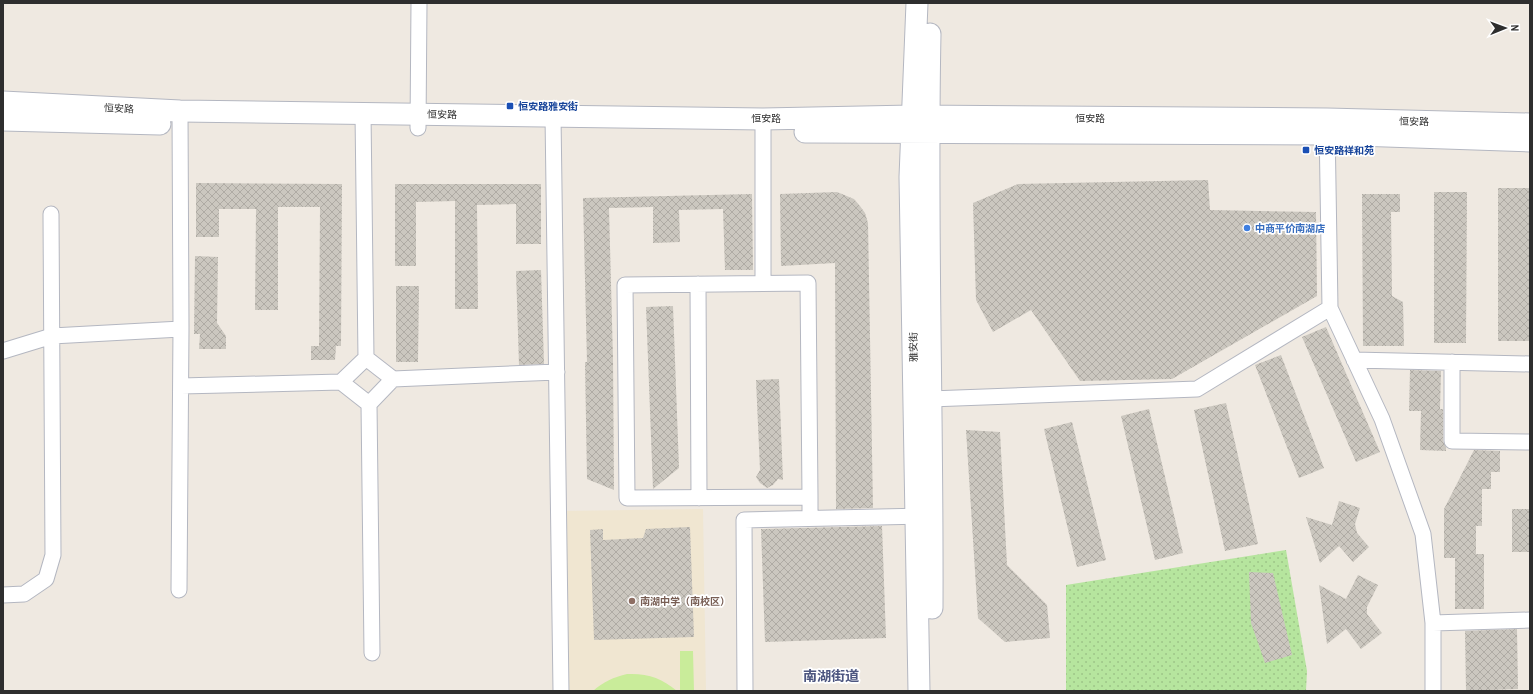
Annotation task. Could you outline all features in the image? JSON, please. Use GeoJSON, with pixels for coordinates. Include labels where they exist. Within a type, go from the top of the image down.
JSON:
{"type":"FeatureCollection","features":[{"type":"Feature","properties":{"kind":"main road","name":"雅安街"},"geometry":{"type":"LineString","coordinates":[[917,3],[930,399],[924,516],[919,691]]}},
{"type":"Feature","properties":{"kind":"main road","name":"雅安街"},"geometry":{"type":"LineString","coordinates":[[930,3],[920,124],[910,177],[933,691]]}},
{"type":"Feature","properties":{"kind":"main road","name":"恒安路"},"geometry":{"type":"LineString","coordinates":[[3,102],[180,118]]}},
{"type":"Feature","properties":{"kind":"main road","name":"恒安路"},"geometry":{"type":"LineString","coordinates":[[3,120],[180,118],[763,125],[920,124],[1327,127],[1530,124]]}},
{"type":"Feature","properties":{"kind":"main road","name":"恒安路"},"geometry":{"type":"LineString","coordinates":[[1327,127],[1530,141]]}},
{"type":"Feature","properties":{"kind":"street"},"geometry":{"type":"LineString","coordinates":[[418,121],[419,3]]}},
{"type":"Feature","properties":{"kind":"street"},"geometry":{"type":"LineString","coordinates":[[179,590],[181,386],[180,118]]}},
{"type":"Feature","properties":{"kind":"street"},"geometry":{"type":"LineString","coordinates":[[341,382],[366,358],[363,120]]}},
{"type":"Feature","properties":{"kind":"street"},"geometry":{"type":"LineString","coordinates":[[553,123],[561,691]]}},
{"type":"Feature","properties":{"kind":"street"},"geometry":{"type":"LineString","coordinates":[[763,125],[763,283]]}},
{"type":"Feature","properties":{"kind":"street"},"geometry":{"type":"LineString","coordinates":[[1327,127],[1330,308],[1382,419],[1423,534],[1433,623],[1432,691]]}},
{"type":"Feature","properties":{"kind":"street"},"geometry":{"type":"LineString","coordinates":[[3,595],[24,594],[46,579],[53,555],[51,214]]}},
{"type":"Feature","properties":{"kind":"street"},"geometry":{"type":"LineString","coordinates":[[810,497],[627,498],[625,285],[808,282],[810,497],[810,518]]}},
{"type":"Feature","properties":{"kind":"street"},"geometry":{"type":"LineString","coordinates":[[698,284],[699,498]]}},
{"type":"Feature","properties":{"kind":"street"},"geometry":{"type":"LineString","coordinates":[[930,399],[1197,389],[1330,308]]}},
{"type":"Feature","properties":{"kind":"street"},"geometry":{"type":"LineString","coordinates":[[3,351],[52,336],[181,329]]}},
{"type":"Feature","properties":{"kind":"street"},"geometry":{"type":"LineString","coordinates":[[366,358],[393,379],[557,372]]}},
{"type":"Feature","properties":{"kind":"street"},"geometry":{"type":"LineString","coordinates":[[1354,360],[1530,364]]}},
{"type":"Feature","properties":{"kind":"street"},"geometry":{"type":"LineString","coordinates":[[1452,362],[1452,441],[1530,442]]}},
{"type":"Feature","properties":{"kind":"street"},"geometry":{"type":"LineString","coordinates":[[372,653],[369,404],[393,379]]}},
{"type":"Feature","properties":{"kind":"street"},"geometry":{"type":"LineString","coordinates":[[181,386],[341,382],[369,404]]}},
{"type":"Feature","properties":{"kind":"street"},"geometry":{"type":"LineString","coordinates":[[745,691],[744,520],[924,516]]}},
{"type":"Feature","properties":{"kind":"street"},"geometry":{"type":"LineString","coordinates":[[1433,623],[1530,620]]}},
{"type":"Feature","properties":{"kind":"shaded area","name":"南湖中学（南校区）"},"geometry":{"type":"Polygon","coordinates":[[[703,509],[706,691],[561,691],[559,511],[703,509]]]}},
{"type":"Feature","properties":{"kind":"green space"},"geometry":{"type":"Polygon","coordinates":[[[1286,550],[1307,671],[1306,691],[1066,691],[1066,585],[1286,550]]]}},
{"type":"Feature","properties":{"kind":"green space"},"geometry":{"type":"Polygon","coordinates":[[[680,651],[693,651],[694,691],[680,691],[680,651]]]}},
{"type":"Feature","properties":{"kind":"green space"},"geometry":{"type":"Polygon","coordinates":[[[627,674],[641,674],[654,677],[677,691],[593,691],[609,680],[627,674]]]}},
{"type":"Feature","properties":{"kind":"building"},"geometry":{"type":"Polygon","coordinates":[[[1208,180],[1210,210],[1316,212],[1317,296],[1172,379],[1080,381],[1031,310],[993,332],[976,300],[973,203],[1018,184],[1208,180]]]}},
{"type":"Feature","properties":{"kind":"building"},"geometry":{"type":"Polygon","coordinates":[[[196,183],[342,184],[341,346],[336,346],[335,360],[311,360],[311,346],[319,346],[320,207],[278,207],[278,310],[255,310],[256,209],[219,209],[219,237],[196,237],[196,183]]]}},
{"type":"Feature","properties":{"kind":"building"},"geometry":{"type":"Polygon","coordinates":[[[395,184],[541,184],[541,244],[516,244],[516,204],[477,205],[478,309],[455,309],[455,201],[416,202],[416,266],[395,266],[395,184]]]}},
{"type":"Feature","properties":{"kind":"building"},"geometry":{"type":"Polygon","coordinates":[[[1498,188],[1530,188],[1530,341],[1498,341],[1498,188]]]}},
{"type":"Feature","properties":{"kind":"building"},"geometry":{"type":"Polygon","coordinates":[[[837,192],[854,199],[865,213],[868,223],[873,508],[836,509],[835,263],[781,266],[780,194],[837,192]]]}},
{"type":"Feature","properties":{"kind":"building"},"geometry":{"type":"Polygon","coordinates":[[[1434,192],[1467,192],[1466,343],[1434,343],[1434,192]]]}},
{"type":"Feature","properties":{"kind":"building"},"geometry":{"type":"Polygon","coordinates":[[[752,194],[753,270],[725,270],[723,209],[679,210],[680,242],[653,243],[653,207],[609,208],[613,359],[614,490],[587,479],[585,362],[587,362],[583,198],[752,194]]]}},
{"type":"Feature","properties":{"kind":"building"},"geometry":{"type":"Polygon","coordinates":[[[1362,194],[1400,194],[1400,212],[1391,212],[1392,296],[1403,302],[1404,346],[1363,346],[1362,194]]]}},
{"type":"Feature","properties":{"kind":"building"},"geometry":{"type":"Polygon","coordinates":[[[195,256],[218,257],[217,323],[226,336],[226,349],[199,349],[200,334],[194,334],[195,256]]]}},
{"type":"Feature","properties":{"kind":"building"},"geometry":{"type":"Polygon","coordinates":[[[541,270],[544,364],[519,365],[516,271],[541,270]]]}},
{"type":"Feature","properties":{"kind":"building"},"geometry":{"type":"Polygon","coordinates":[[[396,286],[419,286],[418,362],[396,362],[396,286]]]}},
{"type":"Feature","properties":{"kind":"building"},"geometry":{"type":"Polygon","coordinates":[[[673,306],[679,468],[653,489],[646,307],[673,306]]]}},
{"type":"Feature","properties":{"kind":"building"},"geometry":{"type":"Polygon","coordinates":[[[1326,327],[1380,452],[1356,462],[1302,337],[1326,327]]]}},
{"type":"Feature","properties":{"kind":"building"},"geometry":{"type":"Polygon","coordinates":[[[1281,355],[1324,468],[1299,478],[1255,365],[1281,355]]]}},
{"type":"Feature","properties":{"kind":"building"},"geometry":{"type":"Polygon","coordinates":[[[1410,370],[1441,371],[1440,409],[1443,409],[1443,441],[1446,451],[1420,450],[1421,411],[1409,411],[1410,370]]]}},
{"type":"Feature","properties":{"kind":"building"},"geometry":{"type":"Polygon","coordinates":[[[779,379],[783,480],[778,479],[773,485],[767,488],[760,483],[756,477],[760,470],[756,380],[779,379]]]}},
{"type":"Feature","properties":{"kind":"building"},"geometry":{"type":"Polygon","coordinates":[[[1226,403],[1258,544],[1225,551],[1194,410],[1226,403]]]}},
{"type":"Feature","properties":{"kind":"building"},"geometry":{"type":"Polygon","coordinates":[[[1149,409],[1183,553],[1155,560],[1121,416],[1149,409]]]}},
{"type":"Feature","properties":{"kind":"building"},"geometry":{"type":"Polygon","coordinates":[[[1072,422],[1106,560],[1077,567],[1044,429],[1072,422]]]}},
{"type":"Feature","properties":{"kind":"building"},"geometry":{"type":"Polygon","coordinates":[[[966,430],[1000,432],[1007,565],[1047,605],[1050,638],[1005,642],[978,618],[966,430]]]}},
{"type":"Feature","properties":{"kind":"building"},"geometry":{"type":"Polygon","coordinates":[[[1474,450],[1500,451],[1500,472],[1491,472],[1491,489],[1482,489],[1482,526],[1476,526],[1476,554],[1484,554],[1484,609],[1455,609],[1455,558],[1444,558],[1444,509],[1474,450]]]}},
{"type":"Feature","properties":{"kind":"building"},"geometry":{"type":"Polygon","coordinates":[[[1339,501],[1360,508],[1355,524],[1357,533],[1369,547],[1353,562],[1339,546],[1320,563],[1306,517],[1332,525],[1339,501]]]}},
{"type":"Feature","properties":{"kind":"building"},"geometry":{"type":"Polygon","coordinates":[[[1512,509],[1530,509],[1530,552],[1512,552],[1512,509]]]}},
{"type":"Feature","properties":{"kind":"building"},"geometry":{"type":"Polygon","coordinates":[[[882,526],[886,638],[765,642],[761,529],[882,526]]]}},
{"type":"Feature","properties":{"kind":"building"},"geometry":{"type":"Polygon","coordinates":[[[690,527],[694,637],[594,640],[590,530],[603,529],[603,540],[643,538],[646,529],[690,527]]]}},
{"type":"Feature","properties":{"kind":"building"},"geometry":{"type":"Polygon","coordinates":[[[1249,572],[1273,573],[1292,655],[1265,663],[1251,623],[1249,572]]]}},
{"type":"Feature","properties":{"kind":"building"},"geometry":{"type":"Polygon","coordinates":[[[1358,575],[1378,585],[1367,607],[1367,614],[1382,633],[1361,649],[1346,629],[1327,644],[1319,585],[1346,599],[1358,575]]]}},
{"type":"Feature","properties":{"kind":"building"},"geometry":{"type":"Polygon","coordinates":[[[1517,629],[1518,689],[1466,691],[1465,631],[1517,629]]]}},
{"type":"Feature","properties":{"kind":"place","name":"恒安路雅安街"},"geometry":{"type":"Point","coordinates":[510,106]}},
{"type":"Feature","properties":{"kind":"place","name":"恒安路祥和苑"},"geometry":{"type":"Point","coordinates":[1306,150]}},
{"type":"Feature","properties":{"kind":"place","name":"中商平价南湖店"},"geometry":{"type":"Point","coordinates":[1247,228]}},
{"type":"Feature","properties":{"kind":"place","name":"南湖中学（南校区）"},"geometry":{"type":"Point","coordinates":[632,601]}},
{"type":"Feature","properties":{"kind":"district","name":"南湖街道"},"geometry":{"type":"Point","coordinates":[831,676]}}]}
